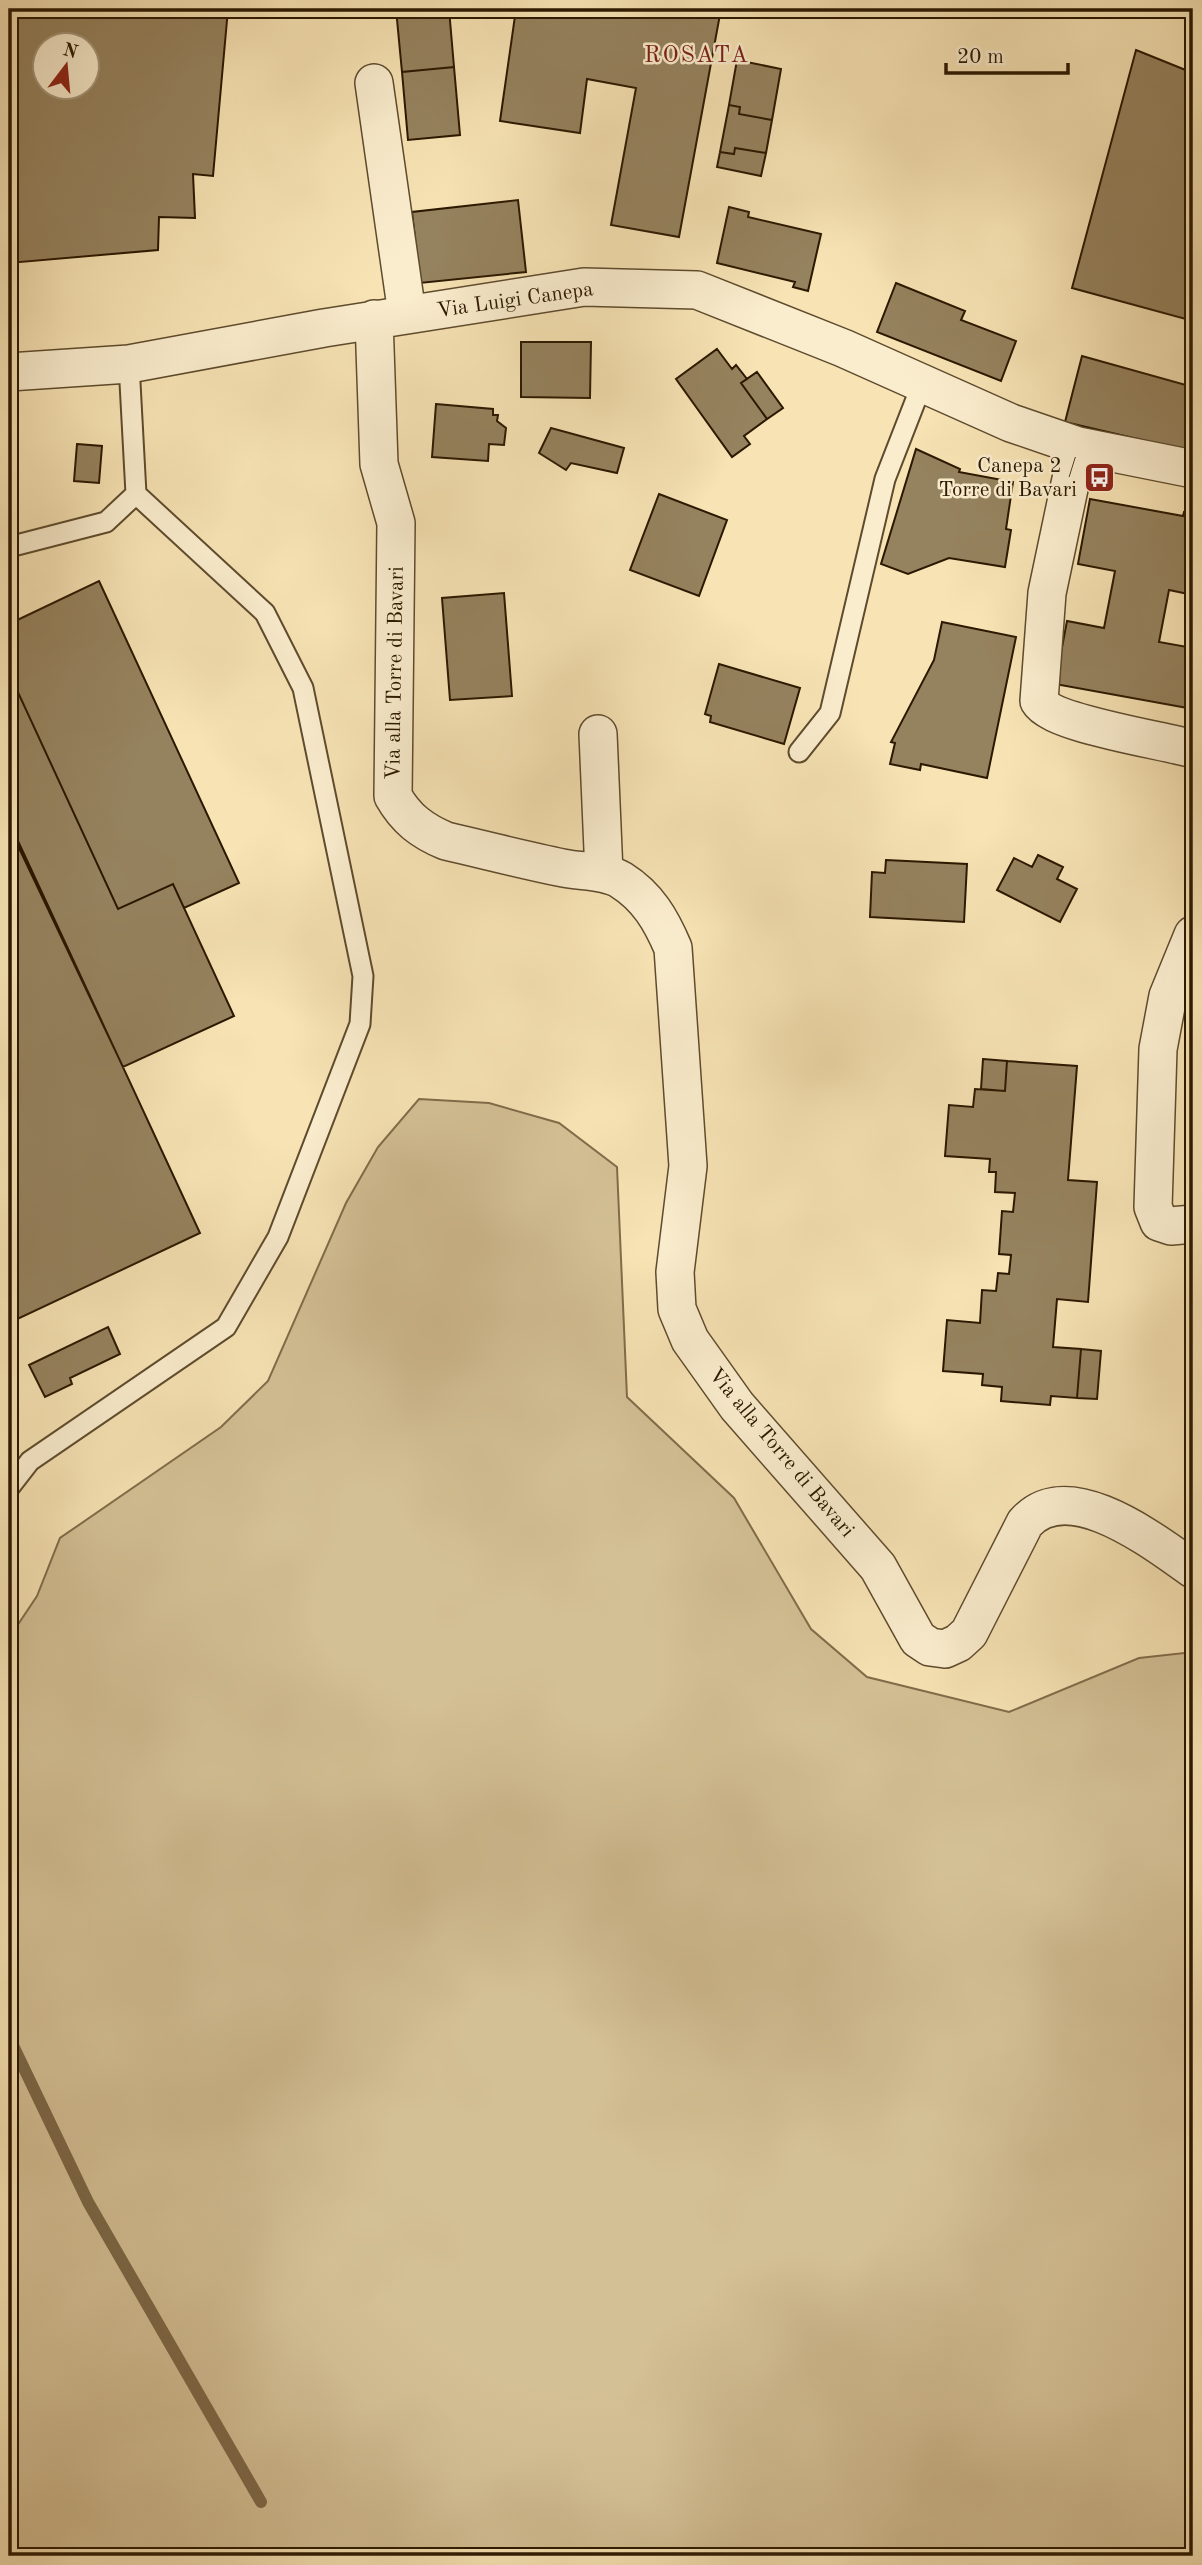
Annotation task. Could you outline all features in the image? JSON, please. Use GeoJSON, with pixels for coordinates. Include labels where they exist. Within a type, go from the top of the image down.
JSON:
{"type":"FeatureCollection","features":[{"type":"Feature","properties":{"kind":"street","name":"Via alla Torre di Bavari"},"geometry":{"type":"LineString","coordinates":[[373,83],[391,317],[379,464],[396,523],[393,796],[414,823],[446,841],[563,868],[604,873],[620,879],[640,895],[661,918],[673,948],[688,1166],[675,1272],[677,1309],[690,1340],[737,1406],[878,1567],[918,1639],[930,1647],[945,1649],[958,1643],[969,1633],[1025,1523],[1034,1513],[1044,1509],[1069,1506],[1111,1519],[1139,1531],[1193,1569]]}},
{"type":"Feature","properties":{"kind":"street","name":"Via Luigi Canepa"},"geometry":{"type":"LineString","coordinates":[[9,372],[128,364],[391,317],[584,287],[697,290],[843,348],[1011,423],[1078,446],[1193,470]]}},
{"type":"Feature","properties":{"kind":"street"},"geometry":{"type":"LineString","coordinates":[[1078,446],[1047,593],[1039,701],[1043,709],[1061,717],[1190,748]]}},
{"type":"Feature","properties":{"kind":"street"},"geometry":{"type":"LineString","coordinates":[[598,734],[604,873]]}},
{"type":"Feature","properties":{"kind":"street"},"geometry":{"type":"LineString","coordinates":[[1190,954],[1168,996],[1158,1049],[1153,1207],[1158,1222],[1171,1226],[1193,1224]]}},
{"type":"Feature","properties":{"kind":"lane"},"geometry":{"type":"LineString","coordinates":[[9,1488],[30,1461],[226,1327],[278,1237],[360,1024],[363,976],[303,688],[265,614],[136,494],[128,364]]}},
{"type":"Feature","properties":{"kind":"lane"},"geometry":{"type":"LineString","coordinates":[[799,752],[830,713],[885,479],[922,384]]}},
{"type":"Feature","properties":{"kind":"lane"},"geometry":{"type":"LineString","coordinates":[[9,547],[106,522],[136,494]]}},
{"type":"Feature","properties":{"kind":"shaded area"},"geometry":{"type":"Polygon","coordinates":[[[419,1099],[489,1103],[559,1123],[617,1167],[627,1397],[734,1498],[811,1629],[867,1677],[1009,1712],[1139,1658],[1193,1652],[1193,2556],[9,2556],[9,1638],[37,1596],[60,1538],[221,1427],[268,1381],[346,1203],[378,1147],[419,1099]]]}},
{"type":"Feature","properties":{"kind":"building"},"geometry":{"type":"Polygon","coordinates":[[[9,9],[228,9],[213,176],[193,174],[195,218],[159,217],[158,250],[9,263],[9,9]]]}},
{"type":"Feature","properties":{"kind":"building"},"geometry":{"type":"Polygon","coordinates":[[[396,9],[449,9],[454,67],[402,72],[396,9]]]}},
{"type":"Feature","properties":{"kind":"building"},"geometry":{"type":"Polygon","coordinates":[[[516,9],[721,9],[679,237],[611,225],[636,88],[587,79],[580,133],[500,121],[516,9]]]}},
{"type":"Feature","properties":{"kind":"building"},"geometry":{"type":"Polygon","coordinates":[[[1136,50],[1193,73],[1193,321],[1072,288],[1136,50]]]}},
{"type":"Feature","properties":{"kind":"building"},"geometry":{"type":"Polygon","coordinates":[[[737,60],[781,69],[772,120],[739,114],[740,107],[729,105],[737,60]]]}},
{"type":"Feature","properties":{"kind":"building"},"geometry":{"type":"Polygon","coordinates":[[[454,67],[460,135],[408,140],[402,72],[454,67]]]}},
{"type":"Feature","properties":{"kind":"building"},"geometry":{"type":"Polygon","coordinates":[[[729,105],[740,107],[739,114],[772,120],[766,153],[735,148],[734,154],[720,152],[729,105]]]}},
{"type":"Feature","properties":{"kind":"building"},"geometry":{"type":"Polygon","coordinates":[[[735,148],[766,153],[761,176],[717,167],[720,152],[734,154],[735,148]]]}},
{"type":"Feature","properties":{"kind":"building"},"geometry":{"type":"Polygon","coordinates":[[[518,200],[526,272],[420,283],[412,212],[518,200]]]}},
{"type":"Feature","properties":{"kind":"building"},"geometry":{"type":"Polygon","coordinates":[[[729,207],[749,212],[748,217],[821,234],[808,291],[793,287],[795,282],[717,263],[729,207]]]}},
{"type":"Feature","properties":{"kind":"building"},"geometry":{"type":"Polygon","coordinates":[[[896,283],[965,311],[961,320],[1016,341],[1001,381],[877,332],[896,283]]]}},
{"type":"Feature","properties":{"kind":"building"},"geometry":{"type":"Polygon","coordinates":[[[521,342],[591,342],[590,398],[521,397],[521,342]]]}},
{"type":"Feature","properties":{"kind":"building"},"geometry":{"type":"Polygon","coordinates":[[[717,349],[732,369],[736,365],[747,379],[741,383],[767,419],[744,436],[750,444],[732,457],[676,379],[717,349]]]}},
{"type":"Feature","properties":{"kind":"building"},"geometry":{"type":"Polygon","coordinates":[[[1082,356],[1193,387],[1193,452],[1065,422],[1082,356]]]}},
{"type":"Feature","properties":{"kind":"building"},"geometry":{"type":"Polygon","coordinates":[[[757,372],[783,408],[767,419],[741,383],[757,372]]]}},
{"type":"Feature","properties":{"kind":"building"},"geometry":{"type":"Polygon","coordinates":[[[436,404],[493,409],[493,415],[498,415],[497,421],[506,428],[504,445],[489,444],[488,461],[432,457],[436,404]]]}},
{"type":"Feature","properties":{"kind":"building"},"geometry":{"type":"Polygon","coordinates":[[[551,428],[624,448],[617,473],[571,463],[566,470],[539,453],[551,428]]]}},
{"type":"Feature","properties":{"kind":"building"},"geometry":{"type":"Polygon","coordinates":[[[77,444],[102,446],[99,483],[74,481],[77,444]]]}},
{"type":"Feature","properties":{"kind":"building"},"geometry":{"type":"Polygon","coordinates":[[[916,449],[960,469],[959,472],[1013,482],[1006,529],[1011,530],[1005,567],[949,558],[908,574],[881,564],[916,449]]]}},
{"type":"Feature","properties":{"kind":"building"},"geometry":{"type":"Polygon","coordinates":[[[659,494],[727,520],[699,596],[630,570],[659,494]]]}},
{"type":"Feature","properties":{"kind":"building"},"geometry":{"type":"Polygon","coordinates":[[[1090,499],[1183,516],[1184,512],[1193,514],[1193,595],[1169,590],[1159,642],[1193,648],[1193,709],[1055,684],[1067,621],[1104,628],[1115,571],[1078,564],[1090,499]]]}},
{"type":"Feature","properties":{"kind":"building"},"geometry":{"type":"Polygon","coordinates":[[[99,581],[239,883],[184,908],[173,884],[118,909],[16,688],[9,692],[9,624],[99,581]]]}},
{"type":"Feature","properties":{"kind":"building"},"geometry":{"type":"Polygon","coordinates":[[[504,593],[512,696],[450,700],[442,598],[504,593]]]}},
{"type":"Feature","properties":{"kind":"building"},"geometry":{"type":"Polygon","coordinates":[[[942,622],[1016,637],[987,778],[921,764],[920,770],[890,764],[895,743],[891,742],[934,660],[942,622]]]}},
{"type":"Feature","properties":{"kind":"building"},"geometry":{"type":"Polygon","coordinates":[[[719,664],[800,688],[784,744],[710,722],[711,716],[705,714],[719,664]]]}},
{"type":"Feature","properties":{"kind":"building"},"geometry":{"type":"Polygon","coordinates":[[[16,688],[118,909],[173,884],[234,1016],[123,1067],[9,827],[9,692],[16,688]]]}},
{"type":"Feature","properties":{"kind":"building"},"geometry":{"type":"Polygon","coordinates":[[[11,826],[200,1233],[9,1323],[9,827],[11,826]]]}},
{"type":"Feature","properties":{"kind":"building"},"geometry":{"type":"Polygon","coordinates":[[[1038,855],[1063,867],[1057,879],[1077,889],[1060,922],[997,890],[1014,858],[1032,867],[1038,855]]]}},
{"type":"Feature","properties":{"kind":"building"},"geometry":{"type":"Polygon","coordinates":[[[886,860],[967,864],[964,922],[870,917],[872,872],[885,873],[886,860]]]}},
{"type":"Feature","properties":{"kind":"building"},"geometry":{"type":"Polygon","coordinates":[[[983,1059],[1007,1061],[1005,1091],[981,1089],[983,1059]]]}},
{"type":"Feature","properties":{"kind":"building"},"geometry":{"type":"Polygon","coordinates":[[[1007,1061],[1077,1066],[1068,1180],[1097,1182],[1088,1302],[1057,1299],[1053,1347],[1081,1349],[1077,1398],[1051,1396],[1050,1405],[1001,1401],[1002,1387],[982,1385],[983,1374],[943,1371],[947,1320],[980,1323],[982,1290],[996,1291],[998,1273],[1009,1274],[1011,1255],[999,1254],[1002,1211],[1013,1212],[1015,1193],[995,1192],[996,1172],[989,1172],[990,1159],[945,1156],[949,1105],[973,1107],[975,1089],[1005,1091],[1007,1061]]]}},
{"type":"Feature","properties":{"kind":"building"},"geometry":{"type":"Polygon","coordinates":[[[108,1327],[120,1354],[70,1378],[72,1384],[45,1397],[29,1365],[108,1327]]]}},
{"type":"Feature","properties":{"kind":"building"},"geometry":{"type":"Polygon","coordinates":[[[1081,1349],[1101,1351],[1097,1399],[1077,1398],[1081,1349]]]}},
{"type":"Feature","properties":{"kind":"waterway"},"geometry":{"type":"LineString","coordinates":[[9,2037],[88,2202],[261,2502]]}},
{"type":"Feature","properties":{"kind":"place","name":"Canepa 2 / Torre di Bavari"},"geometry":{"type":"Point","coordinates":[1100,477]}},
{"type":"Feature","properties":{"kind":"district","name":"ROSATA"},"geometry":{"type":"Point","coordinates":[697,54]}}]}
